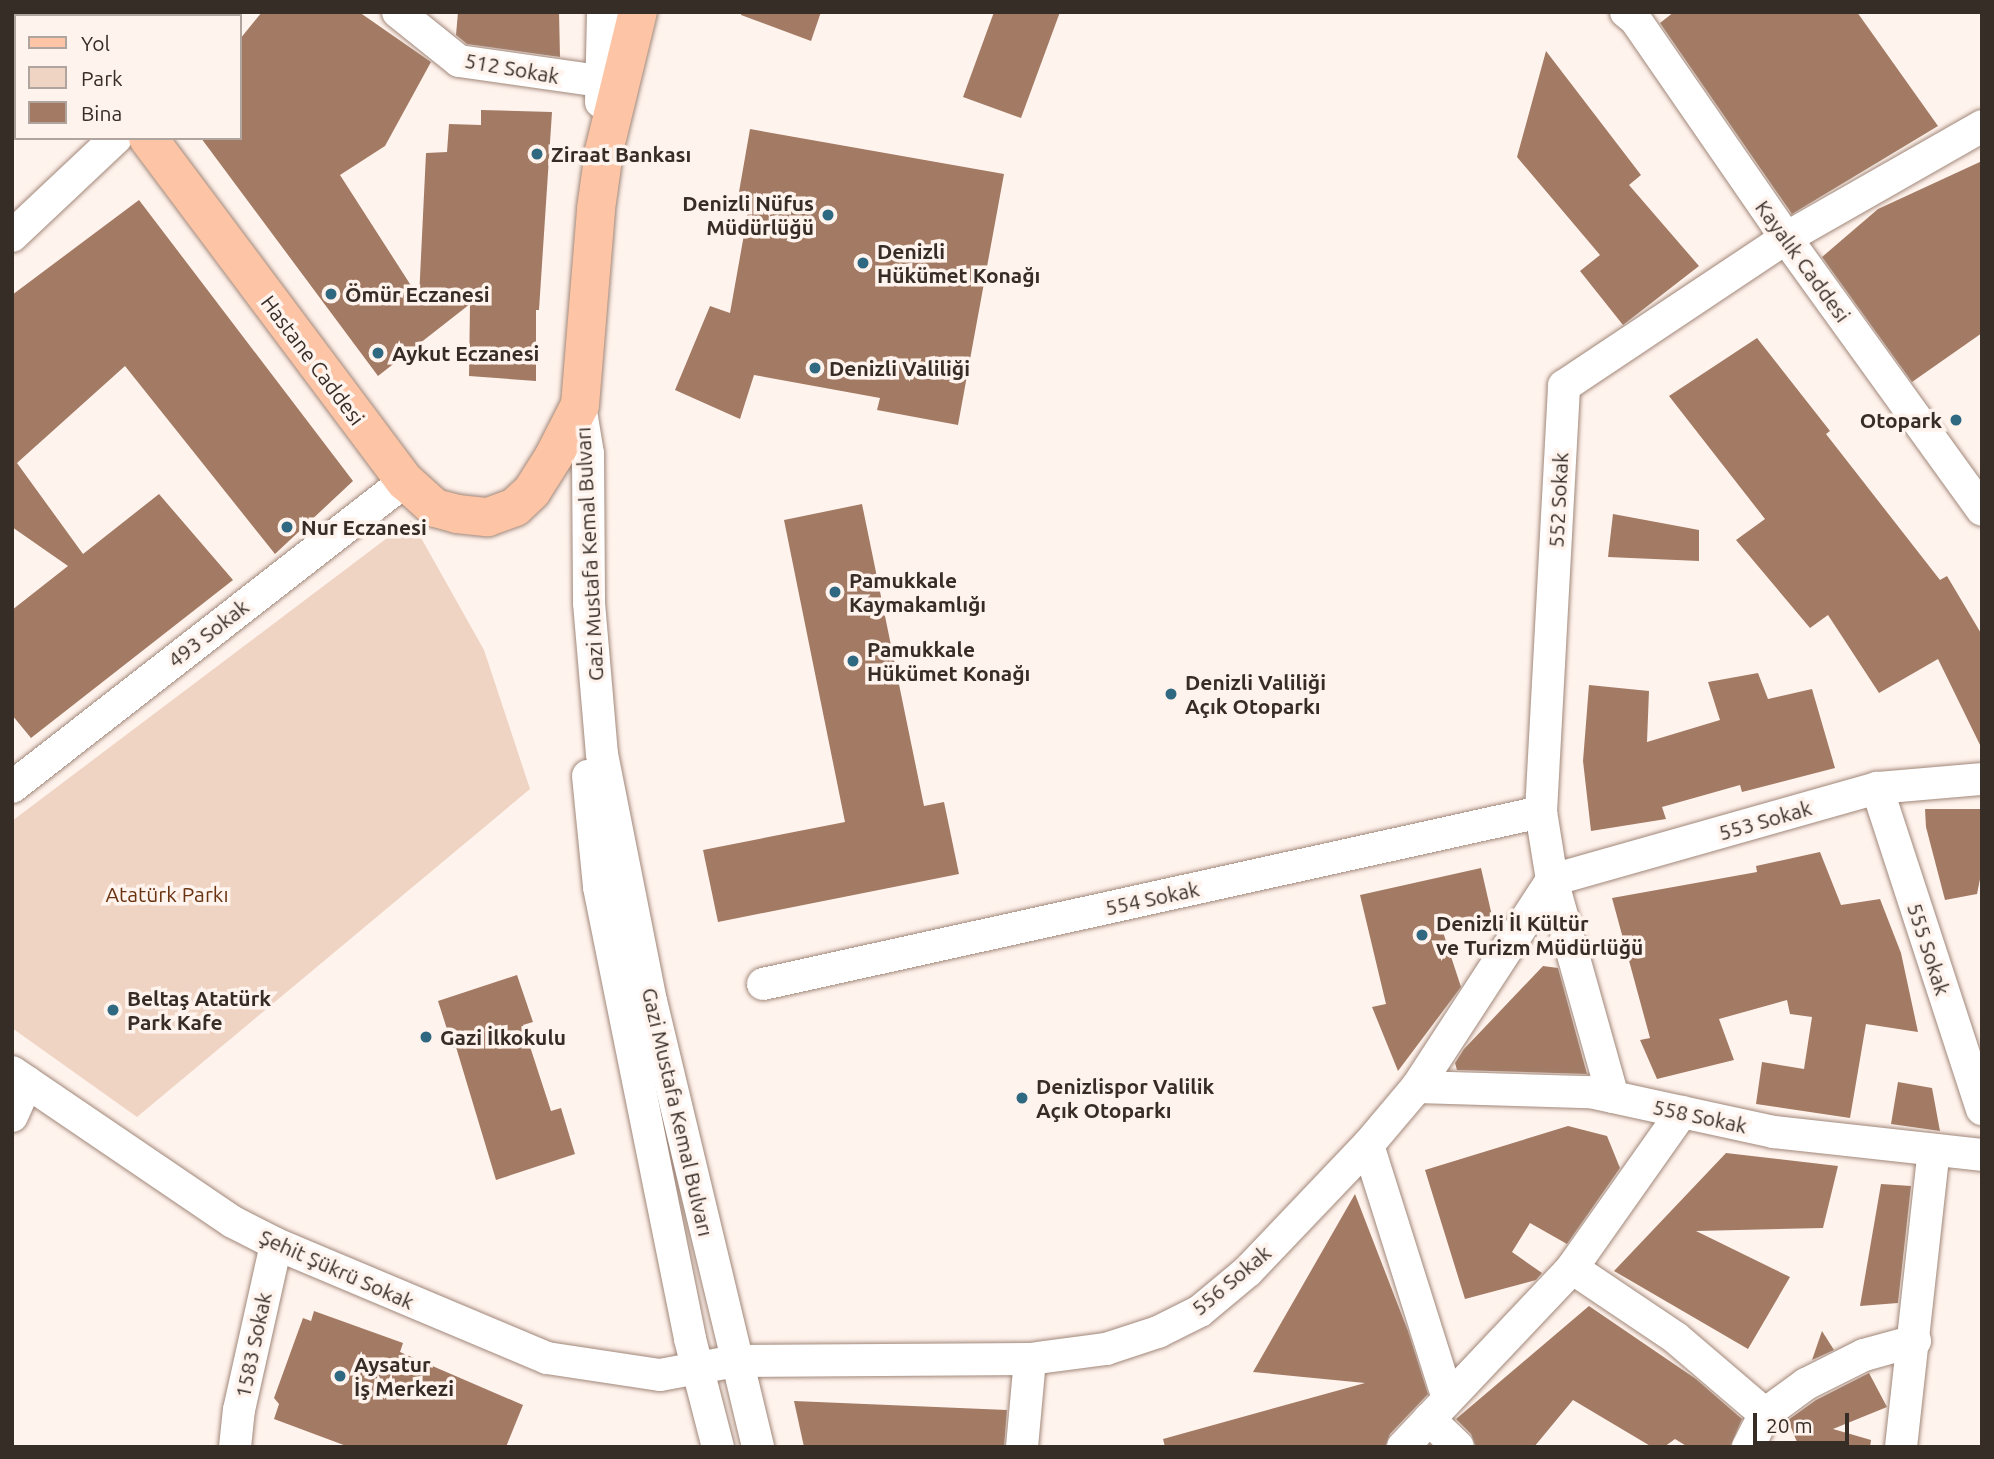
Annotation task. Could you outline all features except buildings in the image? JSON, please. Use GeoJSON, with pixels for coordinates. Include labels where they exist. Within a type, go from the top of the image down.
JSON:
{"type":"FeatureCollection","features":[{"type":"Feature","properties":{"kind":"main road"},"geometry":{"type":"LineString","coordinates":[[580,405],[596,209],[604,151],[638,12]]}},
{"type":"Feature","properties":{"kind":"main road","name":"Hastane Caddesi"},"geometry":{"type":"LineString","coordinates":[[149,140],[404,481],[435,508],[457,514],[488,517],[515,507],[545,471],[580,405]]}},
{"type":"Feature","properties":{"kind":"street","name":"512 Sokak"},"geometry":{"type":"LineString","coordinates":[[398,12],[459,61],[600,81]]}},
{"type":"Feature","properties":{"kind":"street"},"geometry":{"type":"LineString","coordinates":[[603,12],[600,81],[604,151]]}},
{"type":"Feature","properties":{"kind":"street","name":"Kayalık Caddesi"},"geometry":{"type":"LineString","coordinates":[[1626,12],[1635,19],[1786,238],[1982,510]]}},
{"type":"Feature","properties":{"kind":"street"},"geometry":{"type":"LineString","coordinates":[[1786,238],[1982,126]]}},
{"type":"Feature","properties":{"kind":"street"},"geometry":{"type":"LineString","coordinates":[[12,236],[114,140]]}},
{"type":"Feature","properties":{"kind":"street","name":"552 Sokak"},"geometry":{"type":"LineString","coordinates":[[1613,1097],[1552,880],[1541,812],[1564,386],[1786,238]]}},
{"type":"Feature","properties":{"kind":"street","name":"Gazi Mustafa Kemal Bulvarı"},"geometry":{"type":"LineString","coordinates":[[580,405],[588,454],[589,603],[602,754],[651,1001],[758,1447]]}},
{"type":"Feature","properties":{"kind":"street","name":"Gazi Mustafa Kemal Bulvarı"},"geometry":{"type":"LineString","coordinates":[[580,405],[571,602],[599,887],[697,1370],[718,1447]]}},
{"type":"Feature","properties":{"kind":"street","name":"493 Sokak"},"geometry":{"type":"LineString","coordinates":[[12,786],[404,481]]}},
{"type":"Feature","properties":{"kind":"street","name":"553 Sokak"},"geometry":{"type":"LineString","coordinates":[[1552,880],[1877,788],[1982,779]]}},
{"type":"Feature","properties":{"kind":"street","name":"555 Sokak"},"geometry":{"type":"LineString","coordinates":[[1877,788],[1982,1109]]}},
{"type":"Feature","properties":{"kind":"street","name":"554 Sokak"},"geometry":{"type":"LineString","coordinates":[[763,984],[1541,812]]}},
{"type":"Feature","properties":{"kind":"street","name":"556 Sokak"},"geometry":{"type":"LineString","coordinates":[[736,1361],[1030,1359],[1106,1349],[1158,1332],[1200,1311],[1248,1271],[1368,1145],[1417,1087],[1552,880]]}},
{"type":"Feature","properties":{"kind":"street"},"geometry":{"type":"LineString","coordinates":[[12,1116],[20,1077]]}},
{"type":"Feature","properties":{"kind":"street","name":"Şehit Şükrü Sokak"},"geometry":{"type":"LineString","coordinates":[[20,1077],[233,1222],[276,1244],[547,1358],[660,1375],[736,1361]]}},
{"type":"Feature","properties":{"kind":"street","name":"558 Sokak"},"geometry":{"type":"LineString","coordinates":[[1417,1087],[1590,1092],[1774,1132],[1982,1155]]}},
{"type":"Feature","properties":{"kind":"street"},"geometry":{"type":"LineString","coordinates":[[1403,1447],[1572,1268],[1682,1112]]}},
{"type":"Feature","properties":{"kind":"street"},"geometry":{"type":"LineString","coordinates":[[1368,1145],[1439,1408],[1458,1447]]}},
{"type":"Feature","properties":{"kind":"street"},"geometry":{"type":"LineString","coordinates":[[1901,1447],[1916,1340],[1934,1150]]}},
{"type":"Feature","properties":{"kind":"street","name":"1583 Sokak"},"geometry":{"type":"LineString","coordinates":[[235,1447],[239,1410],[276,1244]]}},
{"type":"Feature","properties":{"kind":"street"},"geometry":{"type":"LineString","coordinates":[[1572,1268],[1676,1338],[1765,1414]]}},
{"type":"Feature","properties":{"kind":"street"},"geometry":{"type":"LineString","coordinates":[[1748,1447],[1765,1414],[1806,1384],[1864,1355],[1916,1340]]}},
{"type":"Feature","properties":{"kind":"street"},"geometry":{"type":"LineString","coordinates":[[1022,1447],[1030,1359]]}},
{"type":"Feature","properties":{"kind":"green space","name":"Atatürk Parkı"},"geometry":{"type":"Polygon","coordinates":[[[411,520],[484,650],[530,789],[137,1117],[12,1028],[12,821],[411,520]]]}},
{"type":"Feature","properties":{"kind":"place","name":"Ziraat Bankası"},"geometry":{"type":"Point","coordinates":[537,154]}},
{"type":"Feature","properties":{"kind":"place","name":"Denizli Nüfus Müdürlüğü"},"geometry":{"type":"Point","coordinates":[828,215]}},
{"type":"Feature","properties":{"kind":"place","name":"Denizli Hükümet Konağı"},"geometry":{"type":"Point","coordinates":[863,263]}},
{"type":"Feature","properties":{"kind":"place","name":"Ömür Eczanesi"},"geometry":{"type":"Point","coordinates":[331,294]}},
{"type":"Feature","properties":{"kind":"place","name":"Aykut Eczanesi"},"geometry":{"type":"Point","coordinates":[378,353]}},
{"type":"Feature","properties":{"kind":"place","name":"Denizli Valiliği"},"geometry":{"type":"Point","coordinates":[815,368]}},
{"type":"Feature","properties":{"kind":"place","name":"Otopark"},"geometry":{"type":"Point","coordinates":[1956,420]}},
{"type":"Feature","properties":{"kind":"place","name":"Nur Eczanesi"},"geometry":{"type":"Point","coordinates":[287,527]}},
{"type":"Feature","properties":{"kind":"place","name":"Pamukkale Kaymakamlığı"},"geometry":{"type":"Point","coordinates":[835,592]}},
{"type":"Feature","properties":{"kind":"place","name":"Pamukkale Hükümet Konağı"},"geometry":{"type":"Point","coordinates":[853,661]}},
{"type":"Feature","properties":{"kind":"place","name":"Denizli Valiliği Açık Otoparkı"},"geometry":{"type":"Point","coordinates":[1171,694]}},
{"type":"Feature","properties":{"kind":"place","name":"Denizli İl Kültür ve Turizm Müdürlüğü"},"geometry":{"type":"Point","coordinates":[1422,935]}},
{"type":"Feature","properties":{"kind":"place","name":"Beltaş Atatürk Park Kafe"},"geometry":{"type":"Point","coordinates":[113,1010]}},
{"type":"Feature","properties":{"kind":"place","name":"Gazi İlkokulu"},"geometry":{"type":"Point","coordinates":[426,1037]}},
{"type":"Feature","properties":{"kind":"place","name":"Denizlispor Valilik Açık Otoparkı"},"geometry":{"type":"Point","coordinates":[1022,1098]}},
{"type":"Feature","properties":{"kind":"place","name":"Aysatur İş Merkezi"},"geometry":{"type":"Point","coordinates":[340,1376]}}]}
